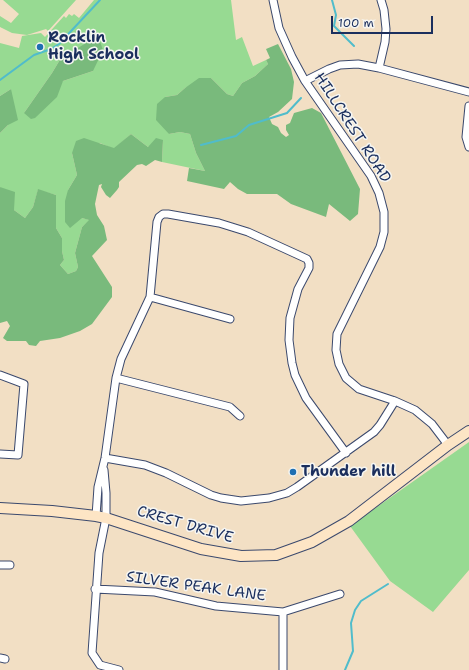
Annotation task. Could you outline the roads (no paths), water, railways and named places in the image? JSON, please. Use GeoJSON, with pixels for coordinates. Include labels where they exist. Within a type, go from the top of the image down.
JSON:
{"type":"FeatureCollection","features":[{"type":"Feature","properties":{"kind":"street","name":"HILLCREST ROAD"},"geometry":{"type":"LineString","coordinates":[[273,0],[276,18],[285,43],[305,80],[371,176],[379,193],[384,212],[384,232],[380,247],[337,334],[336,350],[339,364],[346,378],[359,389],[416,410],[432,424],[448,445]]}},
{"type":"Feature","properties":{"kind":"street"},"geometry":{"type":"LineString","coordinates":[[379,68],[385,42],[386,29],[384,10],[381,0]]}},
{"type":"Feature","properties":{"kind":"street"},"geometry":{"type":"LineString","coordinates":[[305,80],[329,68],[358,64],[379,68],[469,92]]}},
{"type":"Feature","properties":{"kind":"street"},"geometry":{"type":"LineString","coordinates":[[469,106],[466,137],[469,148]]}},
{"type":"Feature","properties":{"kind":"street"},"geometry":{"type":"LineString","coordinates":[[96,516],[98,487],[106,458],[116,378],[120,359],[150,297],[157,222],[160,215],[165,214],[218,223],[248,232],[307,259],[310,268],[298,289],[290,318],[289,340],[292,363],[295,375],[306,398],[346,453]]}},
{"type":"Feature","properties":{"kind":"street"},"geometry":{"type":"LineString","coordinates":[[150,297],[230,319]]}},
{"type":"Feature","properties":{"kind":"street"},"geometry":{"type":"LineString","coordinates":[[0,376],[24,384],[18,455],[0,454]]}},
{"type":"Feature","properties":{"kind":"street"},"geometry":{"type":"LineString","coordinates":[[116,378],[230,407],[240,416]]}},
{"type":"Feature","properties":{"kind":"street"},"geometry":{"type":"LineString","coordinates":[[106,458],[144,465],[166,473],[211,495],[241,501],[269,498],[287,493],[346,453],[380,426],[395,401]]}},
{"type":"Feature","properties":{"kind":"street","name":"CREST DRIVE"},"geometry":{"type":"LineString","coordinates":[[0,508],[52,511],[96,516],[201,549],[241,556],[276,555],[312,542],[349,521],[448,445],[469,431]]}},
{"type":"Feature","properties":{"kind":"street"},"geometry":{"type":"LineString","coordinates":[[104,468],[106,518],[99,554],[92,653],[100,665],[118,670]]}},
{"type":"Feature","properties":{"kind":"street"},"geometry":{"type":"LineString","coordinates":[[98,487],[106,488]]}},
{"type":"Feature","properties":{"kind":"street"},"geometry":{"type":"LineString","coordinates":[[0,564],[10,565]]}},
{"type":"Feature","properties":{"kind":"street","name":"SILVER PEAK LANE"},"geometry":{"type":"LineString","coordinates":[[96,589],[155,592],[216,606],[283,612],[283,670]]}},
{"type":"Feature","properties":{"kind":"street"},"geometry":{"type":"LineString","coordinates":[[283,612],[340,594]]}},
{"type":"Feature","properties":{"kind":"waterway"},"geometry":{"type":"LineString","coordinates":[[0,80],[34,55],[51,49],[59,44],[100,0]]}},
{"type":"Feature","properties":{"kind":"waterway"},"geometry":{"type":"LineString","coordinates":[[332,0],[336,15],[334,26],[354,46]]}},
{"type":"Feature","properties":{"kind":"waterway"},"geometry":{"type":"LineString","coordinates":[[201,145],[236,136],[249,125],[287,113],[301,98]]}},
{"type":"Feature","properties":{"kind":"waterway"},"geometry":{"type":"LineString","coordinates":[[345,670],[353,651],[351,623],[355,610],[361,601],[388,584]]}},
{"type":"Feature","properties":{"kind":"place","name":"Rocklin High School"},"geometry":{"type":"Point","coordinates":[40,47]}},
{"type":"Feature","properties":{"kind":"place","name":"Thunder hill"},"geometry":{"type":"Point","coordinates":[293,472]}}]}
